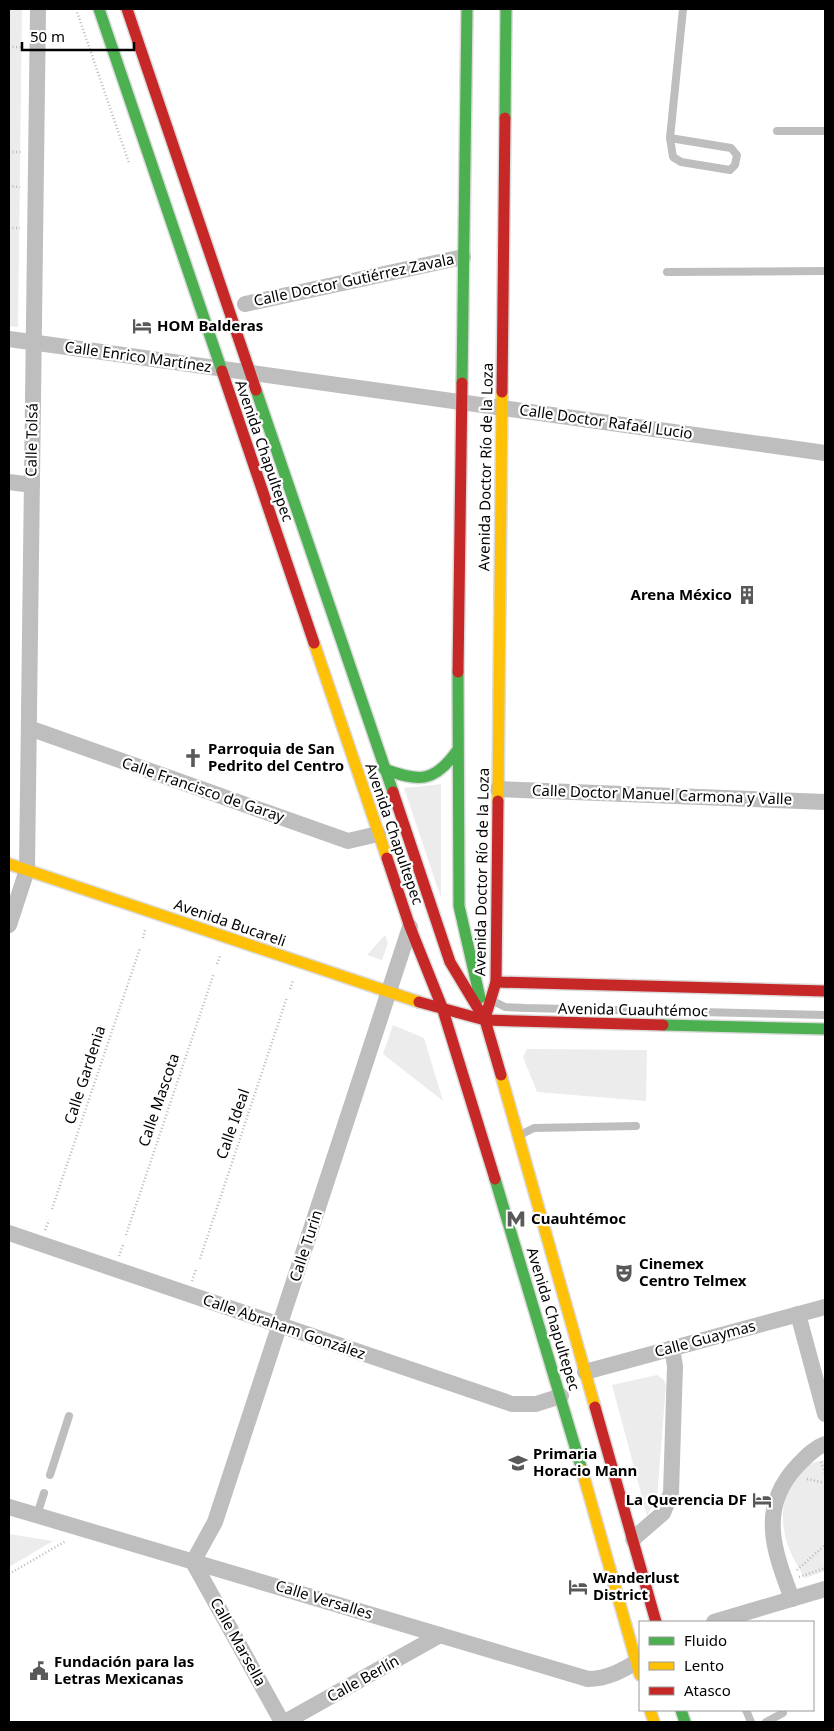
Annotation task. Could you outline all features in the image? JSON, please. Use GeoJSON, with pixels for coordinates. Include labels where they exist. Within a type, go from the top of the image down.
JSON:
{"type":"FeatureCollection","features":[{"type":"Feature","properties":{"kind":"main road","name":"Avenida Chapultepec"},"geometry":{"type":"LineString","coordinates":[[99,9],[378,834],[410,927],[442,1007],[561,1396],[639,1666]]}},
{"type":"Feature","properties":{"kind":"main road","name":"Avenida Chapultepec"},"geometry":{"type":"LineString","coordinates":[[127,9],[262,377],[392,773],[450,962],[485,1020],[656,1621]]}},
{"type":"Feature","properties":{"kind":"main road","name":"Avenida Doctor Río de la Loza"},"geometry":{"type":"LineString","coordinates":[[467,9],[457,751],[459,906],[485,1020]]}},
{"type":"Feature","properties":{"kind":"main road","name":"Avenida Doctor Río de la Loza"},"geometry":{"type":"LineString","coordinates":[[485,1020],[496,982],[506,9]]}},
{"type":"Feature","properties":{"kind":"main road","name":"Avenida Chapultepec"},"geometry":{"type":"LineString","coordinates":[[262,358],[262,377]]}},
{"type":"Feature","properties":{"kind":"main road"},"geometry":{"type":"LineString","coordinates":[[392,773],[418,780],[430,778],[450,763],[457,751]]}},
{"type":"Feature","properties":{"kind":"main road","name":"Avenida Chapultepec"},"geometry":{"type":"LineString","coordinates":[[392,773],[395,758]]}},
{"type":"Feature","properties":{"kind":"main road","name":"Avenida Bucareli"},"geometry":{"type":"LineString","coordinates":[[9,864],[390,993],[442,1007]]}},
{"type":"Feature","properties":{"kind":"main road","name":"Avenida Cuauhtémoc"},"geometry":{"type":"LineString","coordinates":[[496,982],[825,991]]}},
{"type":"Feature","properties":{"kind":"main road","name":"Avenida Cuauhtémoc"},"geometry":{"type":"LineString","coordinates":[[442,1007],[485,1020],[825,1029]]}},
{"type":"Feature","properties":{"kind":"street","name":"Calle Tolsá"},"geometry":{"type":"LineString","coordinates":[[9,925],[27,870],[38,9]]}},
{"type":"Feature","properties":{"kind":"street","name":"Calle Doctor Gutiérrez Zavala"},"geometry":{"type":"LineString","coordinates":[[244,304],[463,257]]}},
{"type":"Feature","properties":{"kind":"street","name":"Calle Enrico Martínez"},"geometry":{"type":"LineString","coordinates":[[9,339],[221,369],[262,377]]}},
{"type":"Feature","properties":{"kind":"street","name":"Calle Doctor Rafaél Lucio"},"geometry":{"type":"LineString","coordinates":[[262,377],[502,407],[825,454]]}},
{"type":"Feature","properties":{"kind":"street"},"geometry":{"type":"LineString","coordinates":[[9,482],[32,485]]}},
{"type":"Feature","properties":{"kind":"street","name":"Calle Francisco de Garay"},"geometry":{"type":"LineString","coordinates":[[29,728],[348,841],[378,834]]}},
{"type":"Feature","properties":{"kind":"street","name":"Calle Doctor Manuel Carmona y Valle"},"geometry":{"type":"LineString","coordinates":[[498,789],[825,802]]}},
{"type":"Feature","properties":{"kind":"street","name":"Calle Turin"},"geometry":{"type":"LineString","coordinates":[[193,1562],[214,1522],[390,993],[410,927]]}},
{"type":"Feature","properties":{"kind":"street","name":"Calle Abraham González"},"geometry":{"type":"LineString","coordinates":[[9,1233],[512,1404],[536,1404],[561,1396]]}},
{"type":"Feature","properties":{"kind":"street","name":"Calle Guaymas"},"geometry":{"type":"LineString","coordinates":[[585,1372],[825,1307]]}},
{"type":"Feature","properties":{"kind":"street"},"geometry":{"type":"LineString","coordinates":[[798,1314],[825,1414]]}},
{"type":"Feature","properties":{"kind":"street"},"geometry":{"type":"LineString","coordinates":[[633,1539],[663,1513],[671,1493],[675,1378],[672,1348]]}},
{"type":"Feature","properties":{"kind":"street"},"geometry":{"type":"LineString","coordinates":[[792,1599],[778,1564],[772,1534],[774,1504],[785,1478],[807,1456],[825,1444]]}},
{"type":"Feature","properties":{"kind":"street","name":"Calle Versalles"},"geometry":{"type":"LineString","coordinates":[[9,1507],[588,1679],[601,1679],[639,1666]]}},
{"type":"Feature","properties":{"kind":"street","name":"Calle Marsella"},"geometry":{"type":"LineString","coordinates":[[193,1562],[284,1722]]}},
{"type":"Feature","properties":{"kind":"street"},"geometry":{"type":"LineString","coordinates":[[718,1621],[825,1589]]}},
{"type":"Feature","properties":{"kind":"street","name":"Calle Berlín"},"geometry":{"type":"LineString","coordinates":[[284,1722],[440,1635]]}},
{"type":"Feature","properties":{"kind":"lane"},"geometry":{"type":"LineString","coordinates":[[135,9],[262,377]]}},
{"type":"Feature","properties":{"kind":"lane"},"geometry":{"type":"LineString","coordinates":[[670,138],[731,148],[737,155],[735,166],[730,170],[676,160],[672,152],[670,138],[683,9]]}},
{"type":"Feature","properties":{"kind":"lane"},"geometry":{"type":"LineString","coordinates":[[777,131],[825,131]]}},
{"type":"Feature","properties":{"kind":"lane"},"geometry":{"type":"LineString","coordinates":[[667,272],[825,271]]}},
{"type":"Feature","properties":{"kind":"lane"},"geometry":{"type":"LineString","coordinates":[[457,751],[468,866]]}},
{"type":"Feature","properties":{"kind":"lane"},"geometry":{"type":"LineString","coordinates":[[392,773],[441,917],[457,953]]}},
{"type":"Feature","properties":{"kind":"lane"},"geometry":{"type":"LineString","coordinates":[[461,962],[478,990],[491,1000],[505,1007],[825,1015]]}},
{"type":"Feature","properties":{"kind":"lane"},"geometry":{"type":"LineString","coordinates":[[488,973],[496,982],[522,991],[825,999]]}},
{"type":"Feature","properties":{"kind":"lane"},"geometry":{"type":"LineString","coordinates":[[518,1136],[534,1128],[636,1126]]}},
{"type":"Feature","properties":{"kind":"lane"},"geometry":{"type":"LineString","coordinates":[[50,1475],[69,1416]]}},
{"type":"Feature","properties":{"kind":"lane"},"geometry":{"type":"LineString","coordinates":[[37,1515],[44,1493]]}},
{"type":"Feature","properties":{"kind":"lane"},"geometry":{"type":"LineString","coordinates":[[766,1722],[783,1713],[782,1711]]}},
{"type":"Feature","properties":{"kind":"path","name":"Calle Gardenia"},"geometry":{"type":"LineString","coordinates":[[52,1210],[140,948]]}},
{"type":"Feature","properties":{"kind":"path","name":"Calle Mascota"},"geometry":{"type":"LineString","coordinates":[[126,1235],[214,973]]}},
{"type":"Feature","properties":{"kind":"path","name":"Calle Ideal"},"geometry":{"type":"LineString","coordinates":[[200,1259],[287,997]]}},
{"type":"Feature","properties":{"kind":"path"},"geometry":{"type":"LineString","coordinates":[[9,1574],[86,1530]]}},
{"type":"Feature","properties":{"kind":"path"},"geometry":{"type":"LineString","coordinates":[[785,1581],[825,1545]]}},
{"type":"Feature","properties":{"kind":"path"},"geometry":{"type":"LineString","coordinates":[[785,1581],[825,1568]]}},
{"type":"Feature","properties":{"kind":"shaded area"},"geometry":{"type":"Polygon","coordinates":[[[9,9],[22,9],[18,327],[9,326],[9,9]]]}},
{"type":"Feature","properties":{"kind":"shaded area"},"geometry":{"type":"Polygon","coordinates":[[[441,784],[441,898],[404,788],[441,784]]]}},
{"type":"Feature","properties":{"kind":"shaded area"},"geometry":{"type":"Polygon","coordinates":[[[385,935],[388,943],[382,960],[367,955],[385,935]]]}},
{"type":"Feature","properties":{"kind":"shaded area"},"geometry":{"type":"Polygon","coordinates":[[[393,1025],[424,1038],[443,1101],[383,1054],[393,1025]]]}},
{"type":"Feature","properties":{"kind":"shaded area"},"geometry":{"type":"Polygon","coordinates":[[[527,1049],[647,1050],[646,1101],[537,1092],[523,1057],[527,1049]]]}},
{"type":"Feature","properties":{"kind":"shaded area"},"geometry":{"type":"Polygon","coordinates":[[[657,1375],[664,1380],[666,1386],[657,1497],[647,1516],[612,1385],[657,1375]]]}},
{"type":"Feature","properties":{"kind":"shaded area"},"geometry":{"type":"Polygon","coordinates":[[[825,1460],[825,1571],[805,1578],[792,1555],[786,1539],[783,1514],[785,1501],[788,1489],[802,1469],[812,1463],[825,1460]]]}},
{"type":"Feature","properties":{"kind":"shaded area"},"geometry":{"type":"Polygon","coordinates":[[[9,1534],[53,1541],[9,1567],[9,1534]]]}},
{"type":"Feature","properties":{"kind":"traffic: fast"},"geometry":{"type":"LineString","coordinates":[[99,9],[222,371]]}},
{"type":"Feature","properties":{"kind":"traffic: fast"},"geometry":{"type":"LineString","coordinates":[[462,383],[467,9]]}},
{"type":"Feature","properties":{"kind":"traffic: fast"},"geometry":{"type":"LineString","coordinates":[[505,118],[506,9]]}},
{"type":"Feature","properties":{"kind":"traffic: fast"},"geometry":{"type":"LineString","coordinates":[[256,390],[393,792]]}},
{"type":"Feature","properties":{"kind":"traffic: fast"},"geometry":{"type":"LineString","coordinates":[[458,672],[459,906],[480,998]]}},
{"type":"Feature","properties":{"kind":"traffic: fast"},"geometry":{"type":"LineString","coordinates":[[384,769],[407,776],[425,777],[441,769],[457,751]]}},
{"type":"Feature","properties":{"kind":"traffic: fast"},"geometry":{"type":"LineString","coordinates":[[663,1025],[825,1029]]}},
{"type":"Feature","properties":{"kind":"traffic: fast"},"geometry":{"type":"LineString","coordinates":[[495,1179],[582,1470]]}},
{"type":"Feature","properties":{"kind":"traffic: fast"},"geometry":{"type":"LineString","coordinates":[[681,1711],[685,1722]]}},
{"type":"Feature","properties":{"kind":"traffic: slow"},"geometry":{"type":"LineString","coordinates":[[498,801],[502,392]]}},
{"type":"Feature","properties":{"kind":"traffic: slow"},"geometry":{"type":"LineString","coordinates":[[314,643],[387,858]]}},
{"type":"Feature","properties":{"kind":"traffic: slow"},"geometry":{"type":"LineString","coordinates":[[9,864],[419,1002]]}},
{"type":"Feature","properties":{"kind":"traffic: slow"},"geometry":{"type":"LineString","coordinates":[[501,1075],[595,1407]]}},
{"type":"Feature","properties":{"kind":"traffic: slow"},"geometry":{"type":"LineString","coordinates":[[582,1470],[639,1671]]}},
{"type":"Feature","properties":{"kind":"traffic: slow"},"geometry":{"type":"LineString","coordinates":[[650,1711],[654,1722]]}},
{"type":"Feature","properties":{"kind":"traffic: jam"},"geometry":{"type":"LineString","coordinates":[[127,9],[256,390]]}},
{"type":"Feature","properties":{"kind":"traffic: jam"},"geometry":{"type":"LineString","coordinates":[[502,392],[505,118]]}},
{"type":"Feature","properties":{"kind":"traffic: jam"},"geometry":{"type":"LineString","coordinates":[[222,371],[314,643]]}},
{"type":"Feature","properties":{"kind":"traffic: jam"},"geometry":{"type":"LineString","coordinates":[[458,672],[462,383]]}},
{"type":"Feature","properties":{"kind":"traffic: jam"},"geometry":{"type":"LineString","coordinates":[[393,792],[450,962],[485,1020],[501,1075]]}},
{"type":"Feature","properties":{"kind":"traffic: jam"},"geometry":{"type":"LineString","coordinates":[[485,1018],[496,982],[498,801]]}},
{"type":"Feature","properties":{"kind":"traffic: jam"},"geometry":{"type":"LineString","coordinates":[[387,858],[410,927],[442,1007],[495,1179]]}},
{"type":"Feature","properties":{"kind":"traffic: jam"},"geometry":{"type":"LineString","coordinates":[[496,982],[825,991]]}},
{"type":"Feature","properties":{"kind":"traffic: jam"},"geometry":{"type":"LineString","coordinates":[[419,1002],[485,1020],[663,1025]]}},
{"type":"Feature","properties":{"kind":"traffic: jam"},"geometry":{"type":"LineString","coordinates":[[595,1407],[656,1621]]}},
{"type":"Feature","properties":{"kind":"place","name":"HOM Balderas"},"geometry":{"type":"Point","coordinates":[142,326]}},
{"type":"Feature","properties":{"kind":"place","name":"Arena México"},"geometry":{"type":"Point","coordinates":[747,595]}},
{"type":"Feature","properties":{"kind":"place","name":"Parroquia de San Pedrito del Centro"},"geometry":{"type":"Point","coordinates":[193,758]}},
{"type":"Feature","properties":{"kind":"place","name":"Cuauhtémoc"},"geometry":{"type":"Point","coordinates":[516,1219]}},
{"type":"Feature","properties":{"kind":"place","name":"Cinemex Centro Telmex"},"geometry":{"type":"Point","coordinates":[624,1273]}},
{"type":"Feature","properties":{"kind":"place","name":"Primaria Horacio Mann"},"geometry":{"type":"Point","coordinates":[518,1463]}},
{"type":"Feature","properties":{"kind":"place","name":"La Querencia DF"},"geometry":{"type":"Point","coordinates":[762,1500]}},
{"type":"Feature","properties":{"kind":"place","name":"Wanderlust District"},"geometry":{"type":"Point","coordinates":[578,1587]}},
{"type":"Feature","properties":{"kind":"place","name":"Fundación para las Letras Mexicanas"},"geometry":{"type":"Point","coordinates":[39,1671]}}]}
